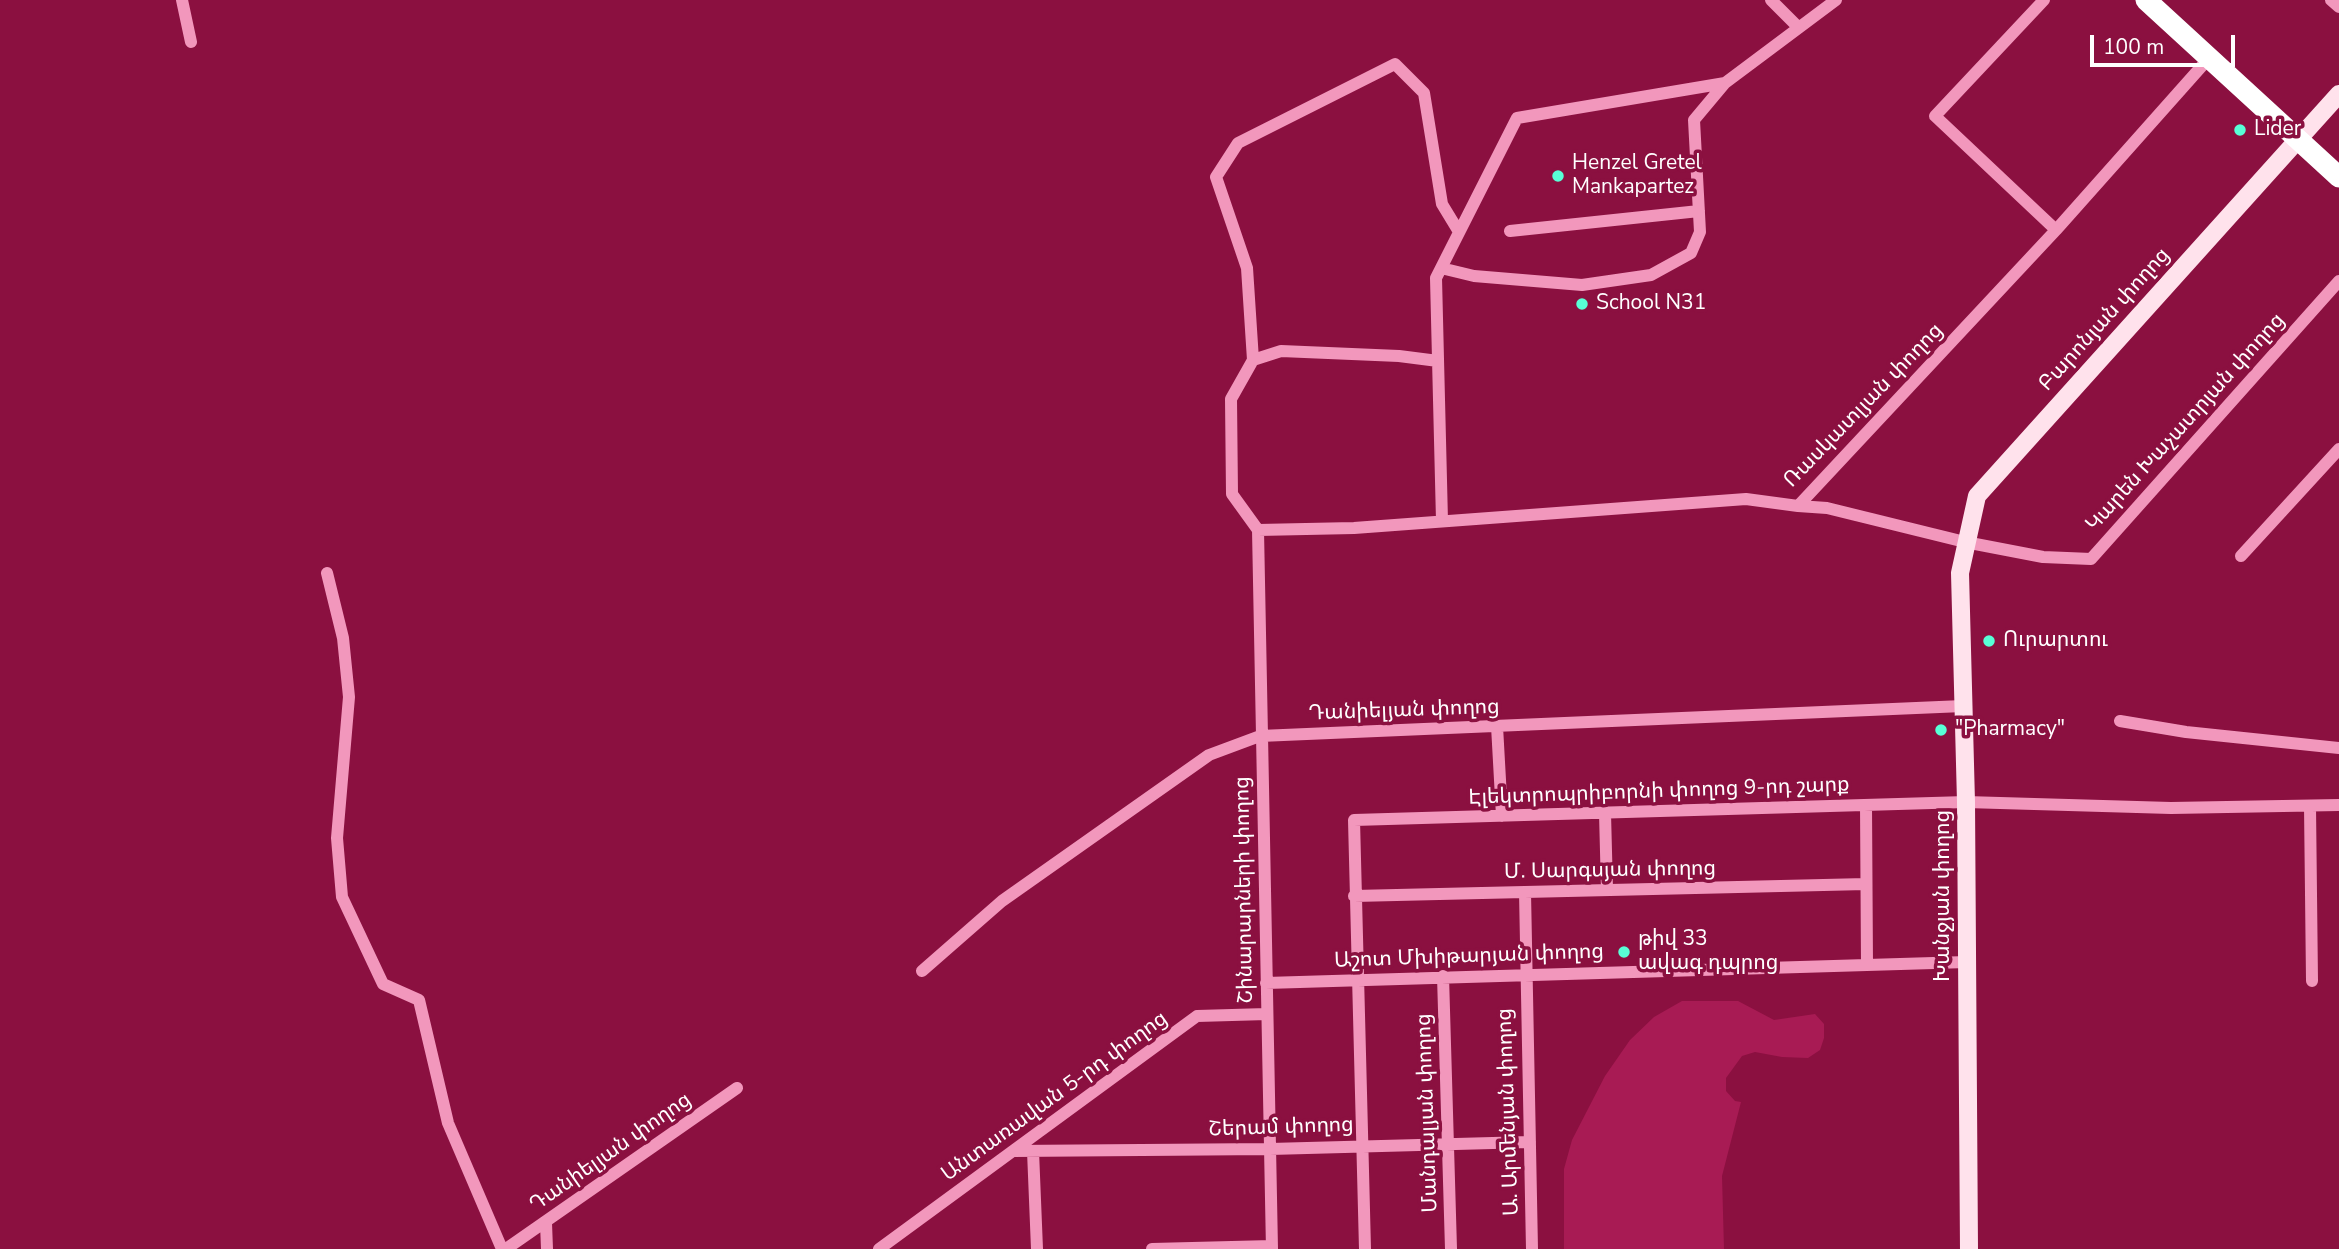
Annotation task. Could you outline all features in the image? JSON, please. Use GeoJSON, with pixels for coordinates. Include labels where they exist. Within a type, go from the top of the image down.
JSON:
{"type":"FeatureCollection","features":[{"type":"Feature","properties":{"kind":"highway"},"geometry":{"type":"LineString","coordinates":[[2146,0],[2339,177]]}},
{"type":"Feature","properties":{"kind":"main road","name":"Բարոնյան փողոց"},"geometry":{"type":"LineString","coordinates":[[1965,542],[1977,496],[2339,94]]}},
{"type":"Feature","properties":{"kind":"main road","name":"Խանջյան փողոց"},"geometry":{"type":"LineString","coordinates":[[1965,542],[1960,573],[1966,802],[1969,1249]]}},
{"type":"Feature","properties":{"kind":"street"},"geometry":{"type":"LineString","coordinates":[[182,0],[191,42]]}},
{"type":"Feature","properties":{"kind":"street"},"geometry":{"type":"LineString","coordinates":[[1771,0],[1798,27]]}},
{"type":"Feature","properties":{"kind":"street"},"geometry":{"type":"LineString","coordinates":[[2044,0],[1935,116],[2056,230]]}},
{"type":"Feature","properties":{"kind":"street"},"geometry":{"type":"LineString","coordinates":[[2331,0],[2339,7]]}},
{"type":"Feature","properties":{"kind":"street"},"geometry":{"type":"LineString","coordinates":[[1441,268],[1474,276],[1582,285],[1651,275],[1691,253],[1700,232],[1694,120],[1725,83],[1827,2]]}},
{"type":"Feature","properties":{"kind":"street","name":"Ռասկատլյան փողոց"},"geometry":{"type":"LineString","coordinates":[[1258,530],[1442,521],[1746,499],[1798,506],[2056,230],[2209,58]]}},
{"type":"Feature","properties":{"kind":"street"},"geometry":{"type":"LineString","coordinates":[[1258,530],[1232,494],[1231,399],[1253,360],[1247,268],[1216,177],[1238,143],[1395,64],[1424,93],[1442,204],[1459,232]]}},
{"type":"Feature","properties":{"kind":"street"},"geometry":{"type":"LineString","coordinates":[[1442,521],[1436,278],[1517,118],[1725,83]]}},
{"type":"Feature","properties":{"kind":"street"},"geometry":{"type":"LineString","coordinates":[[1510,231],[1699,211]]}},
{"type":"Feature","properties":{"kind":"street","name":"Կարեն Խաչատրյան փողոց"},"geometry":{"type":"LineString","coordinates":[[1965,542],[2043,557],[2091,559],[2339,281]]}},
{"type":"Feature","properties":{"kind":"street"},"geometry":{"type":"LineString","coordinates":[[1253,360],[1280,351],[1399,356],[1438,362]]}},
{"type":"Feature","properties":{"kind":"street"},"geometry":{"type":"LineString","coordinates":[[2241,556],[2339,449]]}},
{"type":"Feature","properties":{"kind":"street"},"geometry":{"type":"LineString","coordinates":[[1798,506],[1827,508],[1965,542]]}},
{"type":"Feature","properties":{"kind":"street","name":"Շինարարների փողոց"},"geometry":{"type":"LineString","coordinates":[[1258,530],[1272,1247]]}},
{"type":"Feature","properties":{"kind":"street"},"geometry":{"type":"LineString","coordinates":[[327,573],[343,638],[349,697],[338,838],[342,897],[383,984],[419,1000],[447,1123],[504,1249]]}},
{"type":"Feature","properties":{"kind":"street","name":"Դանիելյան փողոց"},"geometry":{"type":"LineString","coordinates":[[922,971],[1002,901],[1209,755],[1261,736],[1964,706]]}},
{"type":"Feature","properties":{"kind":"street"},"geometry":{"type":"LineString","coordinates":[[2120,721],[2186,732],[2339,748]]}},
{"type":"Feature","properties":{"kind":"street"},"geometry":{"type":"LineString","coordinates":[[1497,726],[1502,816]]}},
{"type":"Feature","properties":{"kind":"street","name":"Էլեկտրոպրիբորնի փողոց 9-րդ շարք"},"geometry":{"type":"LineString","coordinates":[[1354,896],[1354,820],[1966,802],[2171,808],[2339,805]]}},
{"type":"Feature","properties":{"kind":"street"},"geometry":{"type":"LineString","coordinates":[[1866,805],[1867,965]]}},
{"type":"Feature","properties":{"kind":"street"},"geometry":{"type":"LineString","coordinates":[[2310,806],[2312,981]]}},
{"type":"Feature","properties":{"kind":"street"},"geometry":{"type":"LineString","coordinates":[[1605,813],[1607,890]]}},
{"type":"Feature","properties":{"kind":"street","name":"Մ. Սարգսյան փողոց"},"geometry":{"type":"LineString","coordinates":[[1354,896],[1866,884]]}},
{"type":"Feature","properties":{"kind":"street","name":"Ա. Արմենյան փողոց"},"geometry":{"type":"LineString","coordinates":[[1525,892],[1524,973],[1532,1249]]}},
{"type":"Feature","properties":{"kind":"street"},"geometry":{"type":"LineString","coordinates":[[1354,896],[1365,1249]]}},
{"type":"Feature","properties":{"kind":"street","name":"Աշոտ Մխիթարյան փողոց"},"geometry":{"type":"LineString","coordinates":[[1266,983],[1524,973],[1967,962]]}},
{"type":"Feature","properties":{"kind":"street","name":"Մանդալյան փողոց"},"geometry":{"type":"LineString","coordinates":[[1443,976],[1451,1249]]}},
{"type":"Feature","properties":{"kind":"street","name":"Անտառավան 5-րդ փողոց"},"geometry":{"type":"LineString","coordinates":[[879,1249],[1197,1016],[1266,1014]]}},
{"type":"Feature","properties":{"kind":"street","name":"Դանիելյան փողոց"},"geometry":{"type":"LineString","coordinates":[[504,1249],[546,1223],[737,1088]]}},
{"type":"Feature","properties":{"kind":"street","name":"Շերամ փողոց"},"geometry":{"type":"LineString","coordinates":[[1013,1151],[1270,1149],[1530,1142]]}},
{"type":"Feature","properties":{"kind":"street"},"geometry":{"type":"LineString","coordinates":[[1032,1151],[1037,1249]]}},
{"type":"Feature","properties":{"kind":"street"},"geometry":{"type":"LineString","coordinates":[[546,1223],[547,1249]]}},
{"type":"Feature","properties":{"kind":"street"},"geometry":{"type":"LineString","coordinates":[[1152,1249],[1272,1247]]}},
{"type":"Feature","properties":{"kind":"shaded area"},"geometry":{"type":"Polygon","coordinates":[[[1682,1001],[1738,1001],[1774,1020],[1815,1014],[1824,1024],[1824,1038],[1820,1050],[1808,1058],[1755,1052],[1742,1056],[1726,1078],[1726,1091],[1735,1101],[1741,1102],[1722,1176],[1724,1249],[1564,1249],[1564,1169],[1572,1140],[1605,1076],[1630,1040],[1654,1017],[1682,1001]]]}},
{"type":"Feature","properties":{"kind":"place","name":"Lider"},"geometry":{"type":"Point","coordinates":[2240,130]}},
{"type":"Feature","properties":{"kind":"place","name":"Henzel Gretel Mankapartez"},"geometry":{"type":"Point","coordinates":[1558,176]}},
{"type":"Feature","properties":{"kind":"place","name":"School N31"},"geometry":{"type":"Point","coordinates":[1582,304]}},
{"type":"Feature","properties":{"kind":"place","name":"Ուրարտու"},"geometry":{"type":"Point","coordinates":[1989,641]}},
{"type":"Feature","properties":{"kind":"place","name":"\"Pharmacy\""},"geometry":{"type":"Point","coordinates":[1941,730]}},
{"type":"Feature","properties":{"kind":"place","name":"թիվ 33 ավագ դպրոց"},"geometry":{"type":"Point","coordinates":[1624,952]}}]}
